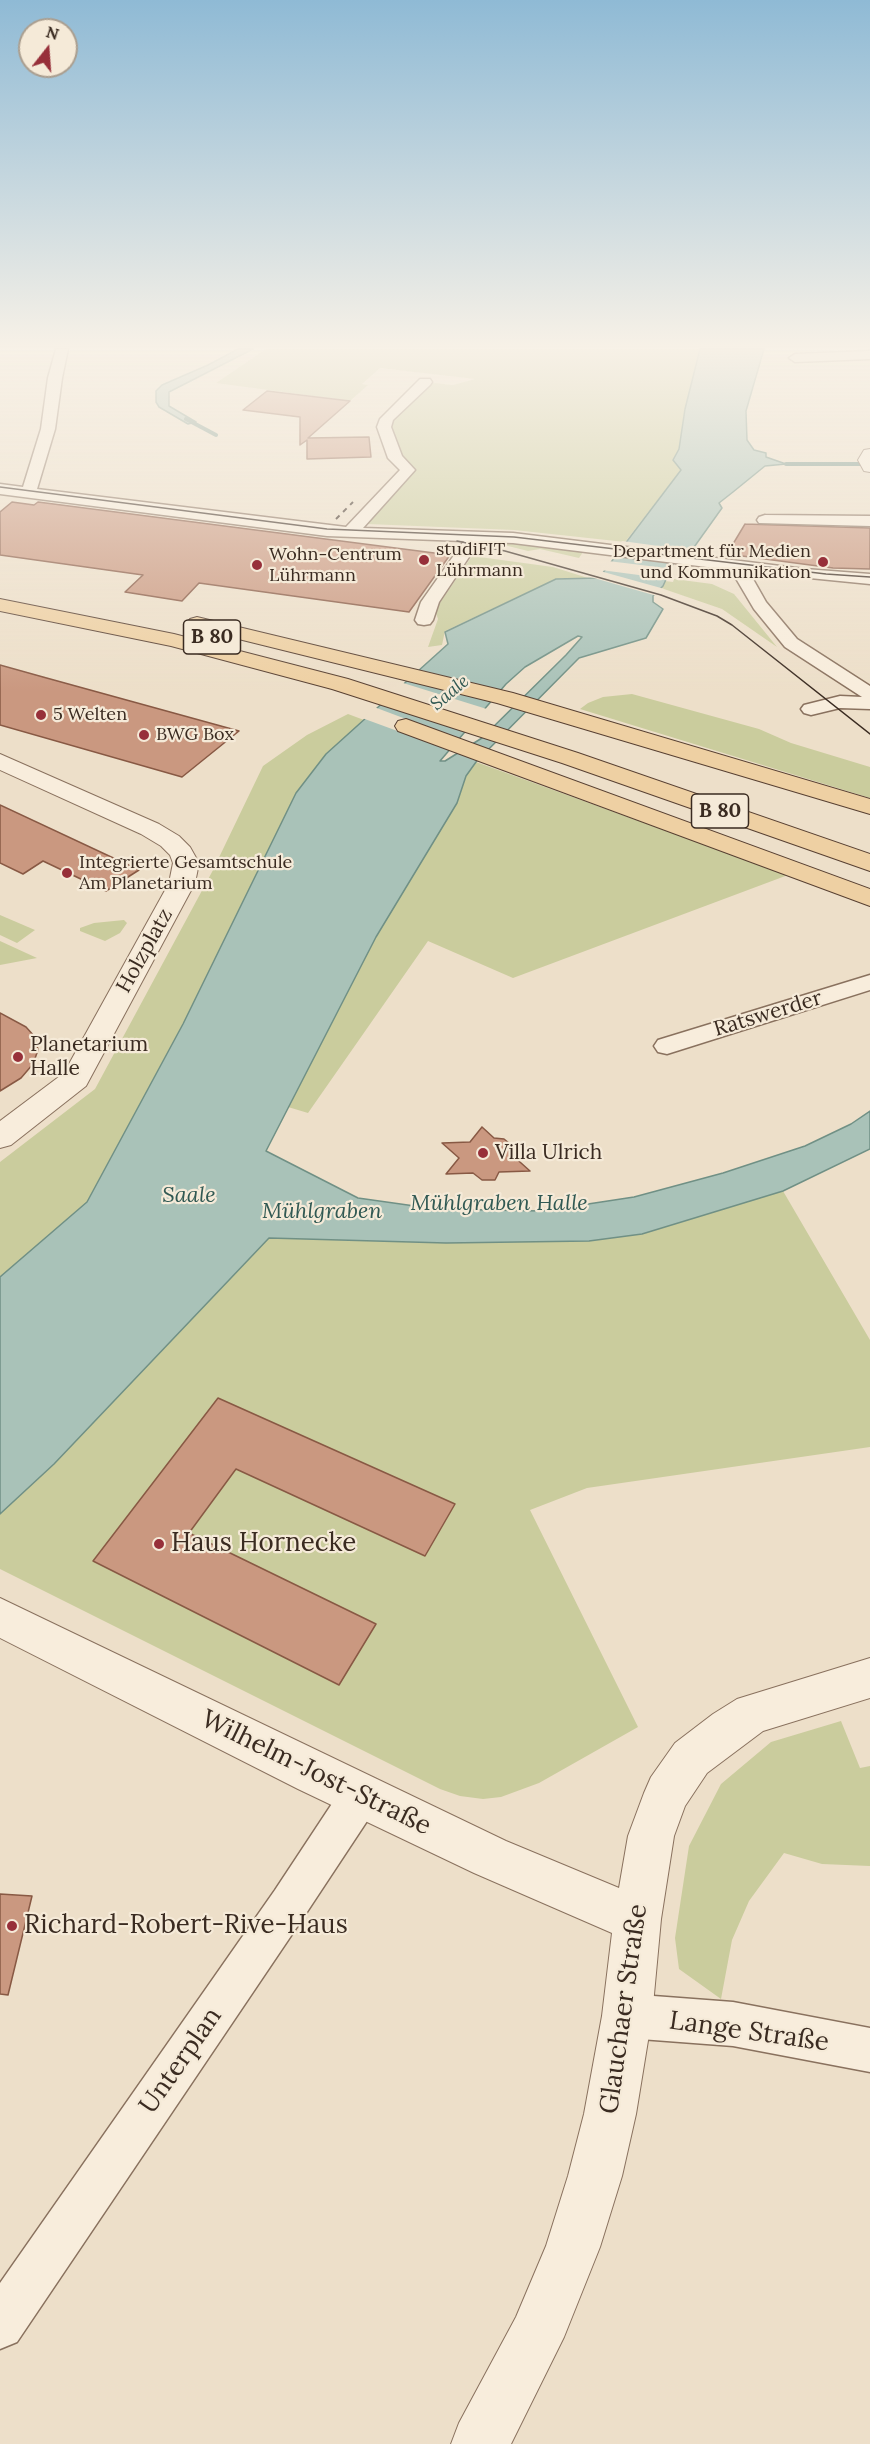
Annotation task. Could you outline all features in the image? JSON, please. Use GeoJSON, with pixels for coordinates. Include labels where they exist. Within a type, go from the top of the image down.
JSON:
{"type":"FeatureCollection","features":[{"type":"Feature","properties":{"kind":"main road","name":"B 80"},"geometry":{"type":"LineString","coordinates":[[0,596],[186,630],[870,845]]}},
{"type":"Feature","properties":{"kind":"main road","name":"B 80"},"geometry":{"type":"LineString","coordinates":[[0,605],[174,640],[264,676],[346,679]]}},
{"type":"Feature","properties":{"kind":"main road"},"geometry":{"type":"LineString","coordinates":[[70,607],[139,612]]}},
{"type":"Feature","properties":{"kind":"main road"},"geometry":{"type":"LineString","coordinates":[[183,620],[346,679],[548,779],[870,898]]}},
{"type":"Feature","properties":{"kind":"main road"},"geometry":{"type":"LineString","coordinates":[[346,679],[505,698],[870,807]]}},
{"type":"Feature","properties":{"kind":"main road","name":"B 80"},"geometry":{"type":"LineString","coordinates":[[576,753],[870,863]]}},
{"type":"Feature","properties":{"kind":"street"},"geometry":{"type":"LineString","coordinates":[[28,494],[38,463]]}},
{"type":"Feature","properties":{"kind":"street"},"geometry":{"type":"LineString","coordinates":[[349,533],[408,470],[400,463]]}},
{"type":"Feature","properties":{"kind":"street"},"geometry":{"type":"LineString","coordinates":[[0,489],[349,533],[475,536],[606,549],[805,574],[870,579]]}},
{"type":"Feature","properties":{"kind":"street"},"geometry":{"type":"LineString","coordinates":[[765,520],[870,521]]}},
{"type":"Feature","properties":{"kind":"street"},"geometry":{"type":"LineString","coordinates":[[424,620],[430,602],[475,536]]}},
{"type":"Feature","properties":{"kind":"street"},"geometry":{"type":"LineString","coordinates":[[738,566],[746,584],[791,643],[870,694]]}},
{"type":"Feature","properties":{"kind":"street"},"geometry":{"type":"LineString","coordinates":[[746,584],[792,585],[800,582],[805,574]]}},
{"type":"Feature","properties":{"kind":"street"},"geometry":{"type":"LineString","coordinates":[[840,702],[846,693],[849,681]]}},
{"type":"Feature","properties":{"kind":"street"},"geometry":{"type":"LineString","coordinates":[[810,709],[840,702],[870,703]]}},
{"type":"Feature","properties":{"kind":"street","name":"Holzplatz"},"geometry":{"type":"LineString","coordinates":[[0,761],[150,829],[170,841],[181,852],[186,863],[182,884],[75,1079],[0,1137]]}},
{"type":"Feature","properties":{"kind":"street","name":"Ratswerder"},"geometry":{"type":"LineString","coordinates":[[667,1046],[870,982]]}},
{"type":"Feature","properties":{"kind":"street","name":"Wilhelm-Jost-Straße"},"geometry":{"type":"LineString","coordinates":[[0,1617],[361,1795],[566,1892],[637,1919]]}},
{"type":"Feature","properties":{"kind":"street","name":"Glauchaer Straße"},"geometry":{"type":"LineString","coordinates":[[480,2444],[536,2337],[573,2247],[610,2114],[627,2016],[637,1919],[651,1836],[658,1811],[677,1776],[691,1758],[752,1714],[870,1678]]}},
{"type":"Feature","properties":{"kind":"street","name":"Unterplan"},"geometry":{"type":"LineString","coordinates":[[0,2325],[289,1904],[361,1795]]}},
{"type":"Feature","properties":{"kind":"street","name":"Lange Straße"},"geometry":{"type":"LineString","coordinates":[[627,2016],[733,2024],[870,2050]]}},
{"type":"Feature","properties":{"kind":"green space"},"geometry":{"type":"Polygon","coordinates":[[[404,463],[675,463],[681,470],[625,542],[514,530],[367,524],[367,521],[414,469],[404,463]]]}},
{"type":"Feature","properties":{"kind":"green space"},"geometry":{"type":"Polygon","coordinates":[[[492,542],[583,552],[579,558],[540,549],[528,551],[492,542]]]}},
{"type":"Feature","properties":{"kind":"green space"},"geometry":{"type":"Polygon","coordinates":[[[472,556],[553,567],[588,578],[556,579],[445,631],[442,645],[428,647],[438,619],[435,610],[472,556]]]}},
{"type":"Feature","properties":{"kind":"green space"},"geometry":{"type":"Polygon","coordinates":[[[674,579],[712,584],[734,594],[777,647],[722,609],[661,588],[665,581],[673,582],[674,579]]]}},
{"type":"Feature","properties":{"kind":"green space"},"geometry":{"type":"Polygon","coordinates":[[[632,694],[759,729],[791,743],[870,767],[870,798],[580,709],[603,697],[632,694]]]}},
{"type":"Feature","properties":{"kind":"green space"},"geometry":{"type":"Polygon","coordinates":[[[348,714],[364,720],[326,754],[231,928],[183,1024],[87,1202],[0,1277],[0,1162],[95,1089],[212,872],[263,766],[307,735],[348,714]]]}},
{"type":"Feature","properties":{"kind":"green space"},"geometry":{"type":"Polygon","coordinates":[[[476,762],[788,875],[513,978],[428,941],[308,1113],[288,1107],[376,937],[457,803],[466,776],[476,762]]]}},
{"type":"Feature","properties":{"kind":"green space"},"geometry":{"type":"Polygon","coordinates":[[[0,915],[35,930],[17,943],[0,935],[0,915]]]}},
{"type":"Feature","properties":{"kind":"green space"},"geometry":{"type":"Polygon","coordinates":[[[124,920],[127,923],[120,933],[105,941],[80,931],[80,928],[94,923],[124,920]]]}},
{"type":"Feature","properties":{"kind":"green space"},"geometry":{"type":"Polygon","coordinates":[[[0,941],[37,958],[0,965],[0,941]]]}},
{"type":"Feature","properties":{"kind":"green space"},"geometry":{"type":"Polygon","coordinates":[[[783,1191],[870,1340],[870,1447],[587,1488],[530,1510],[638,1727],[539,1783],[501,1797],[483,1799],[460,1796],[440,1789],[0,1569],[0,1514],[54,1464],[269,1238],[446,1243],[642,1234],[783,1191]]]}},
{"type":"Feature","properties":{"kind":"green space"},"geometry":{"type":"Polygon","coordinates":[[[841,1721],[860,1768],[870,1766],[870,1866],[822,1864],[784,1853],[749,1901],[732,1940],[721,1999],[679,1969],[675,1938],[689,1846],[721,1784],[771,1742],[841,1721]]]}},
{"type":"Feature","properties":{"kind":"water","name":"Saale"},"geometry":{"type":"Polygon","coordinates":[[[675,463],[786,464],[765,466],[719,503],[722,508],[692,550],[678,553],[663,586],[653,596],[653,602],[663,609],[646,638],[579,658],[476,762],[466,776],[457,803],[376,937],[266,1151],[358,1198],[436,1209],[542,1211],[634,1197],[723,1173],[805,1146],[851,1124],[870,1111],[870,1149],[783,1191],[642,1234],[589,1241],[446,1243],[269,1238],[54,1464],[0,1514],[0,1277],[87,1202],[183,1024],[296,793],[326,754],[448,644],[445,632],[556,579],[599,578],[681,470],[675,463]],[[578,636],[525,667],[506,684],[440,761],[445,761],[482,738],[582,637],[578,636]]]}},
{"type":"Feature","properties":{"kind":"pier"},"geometry":{"type":"Polygon","coordinates":[[[622,541],[695,551],[680,556],[676,564],[611,556],[622,541]]]}},
{"type":"Feature","properties":{"kind":"pier"},"geometry":{"type":"Polygon","coordinates":[[[608,561],[674,569],[669,579],[601,570],[608,561]]]}},
{"type":"Feature","properties":{"kind":"pier"},"geometry":{"type":"Polygon","coordinates":[[[600,571],[664,589],[657,596],[587,576],[597,575],[600,571]]]}},
{"type":"Feature","properties":{"kind":"pier"},"geometry":{"type":"Polygon","coordinates":[[[400,682],[490,710],[469,732],[377,703],[400,682]]]}},
{"type":"Feature","properties":{"kind":"pier"},"geometry":{"type":"Polygon","coordinates":[[[374,707],[462,740],[452,751],[362,718],[374,707]]]}},
{"type":"Feature","properties":{"kind":"building","name":"Wohn-Centrum Lührmann"},"geometry":{"type":"Polygon","coordinates":[[[12,502],[34,505],[38,502],[450,555],[409,612],[199,583],[182,601],[125,592],[143,575],[0,555],[0,512],[12,502]]]}},
{"type":"Feature","properties":{"kind":"building"},"geometry":{"type":"Polygon","coordinates":[[[745,524],[870,528],[870,569],[833,568],[727,554],[745,524]]]}},
{"type":"Feature","properties":{"kind":"building","name":"BWG Box"},"geometry":{"type":"Polygon","coordinates":[[[0,665],[239,731],[182,777],[0,725],[0,665]]]}},
{"type":"Feature","properties":{"kind":"building","name":"Integrierte Gesamtschule Am Planetarium"},"geometry":{"type":"Polygon","coordinates":[[[0,805],[139,870],[106,891],[43,861],[23,874],[0,863],[0,805]]]}},
{"type":"Feature","properties":{"kind":"building","name":"Planetarium Halle"},"geometry":{"type":"Polygon","coordinates":[[[0,1013],[26,1027],[35,1037],[38,1050],[33,1064],[21,1078],[0,1091],[0,1013]]]}},
{"type":"Feature","properties":{"kind":"building","name":"Villa Ulrich"},"geometry":{"type":"Polygon","coordinates":[[[482,1127],[494,1138],[504,1139],[515,1148],[511,1154],[530,1171],[499,1172],[495,1180],[482,1180],[473,1173],[446,1174],[459,1158],[442,1143],[470,1142],[482,1127]]]}},
{"type":"Feature","properties":{"kind":"building","name":"Haus Hornecke"},"geometry":{"type":"Polygon","coordinates":[[[218,1398],[455,1504],[425,1556],[236,1469],[189,1533],[376,1624],[339,1685],[93,1561],[218,1398]]]}},
{"type":"Feature","properties":{"kind":"building","name":"Richard-Robert-Rive-Haus"},"geometry":{"type":"Polygon","coordinates":[[[0,1894],[32,1896],[8,1995],[0,1994],[0,1894]]]}},
{"type":"Feature","properties":{"kind":"waterway"},"geometry":{"type":"LineString","coordinates":[[786,464],[870,464]]}},
{"type":"Feature","properties":{"kind":"tram line"},"geometry":{"type":"LineString","coordinates":[[0,487],[327,529],[514,537],[826,574],[870,577]]}},
{"type":"Feature","properties":{"kind":"tram line"},"geometry":{"type":"LineString","coordinates":[[457,541],[505,551],[661,595],[717,616],[732,625],[870,734]]}},
{"type":"Feature","properties":{"kind":"railway"},"geometry":{"type":"LineString","coordinates":[[336,519],[353,502]]}},
{"type":"Feature","properties":{"kind":"place","name":"studiFIT Lührmann"},"geometry":{"type":"Point","coordinates":[424,560]}},
{"type":"Feature","properties":{"kind":"place","name":"Department für Medien und Kommunikation"},"geometry":{"type":"Point","coordinates":[823,562]}},
{"type":"Feature","properties":{"kind":"place","name":"Wohn-Centrum Lührmann"},"geometry":{"type":"Point","coordinates":[257,565]}},
{"type":"Feature","properties":{"kind":"place","name":"5 Welten"},"geometry":{"type":"Point","coordinates":[41,715]}},
{"type":"Feature","properties":{"kind":"place","name":"BWG Box"},"geometry":{"type":"Point","coordinates":[144,735]}},
{"type":"Feature","properties":{"kind":"place","name":"Integrierte Gesamtschule Am Planetarium"},"geometry":{"type":"Point","coordinates":[67,873]}},
{"type":"Feature","properties":{"kind":"place","name":"Planetarium Halle"},"geometry":{"type":"Point","coordinates":[18,1057]}},
{"type":"Feature","properties":{"kind":"place","name":"Villa Ulrich"},"geometry":{"type":"Point","coordinates":[483,1153]}},
{"type":"Feature","properties":{"kind":"place","name":"Haus Hornecke"},"geometry":{"type":"Point","coordinates":[159,1544]}},
{"type":"Feature","properties":{"kind":"place","name":"Richard-Robert-Rive-Haus"},"geometry":{"type":"Point","coordinates":[12,1926]}},
{"type":"Feature","properties":{"kind":"water label","name":"Mühlgraben Halle"},"geometry":{"type":"Point","coordinates":[499,1204]}},
{"type":"Feature","properties":{"kind":"water label","name":"Mühlgraben"},"geometry":{"type":"Point","coordinates":[322,1212]}}]}
